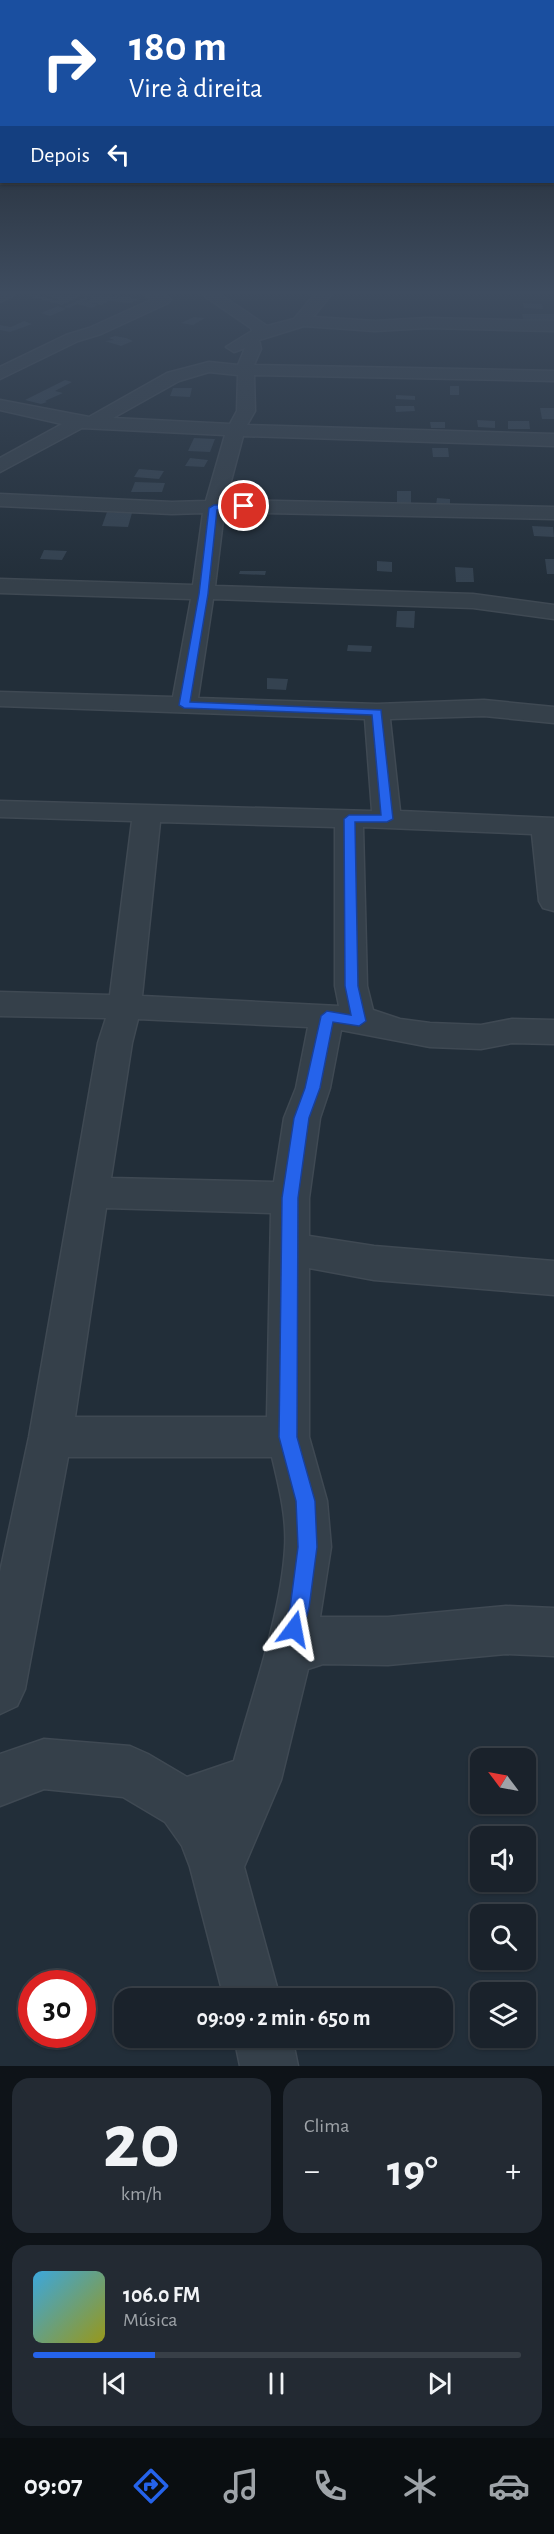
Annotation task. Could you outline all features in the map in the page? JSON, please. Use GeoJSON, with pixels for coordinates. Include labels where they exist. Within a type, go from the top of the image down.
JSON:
{"type":"FeatureCollection","features":[{"type":"Feature","properties":{"kind":"street"},"geometry":{"type":"LineString","coordinates":[[0,466],[146,391]]}},
{"type":"Feature","properties":{"kind":"street"},"geometry":{"type":"LineString","coordinates":[[184,705],[203,594],[214,508],[235,430],[246,411],[246,391]]}},
{"type":"Feature","properties":{"kind":"street"},"geometry":{"type":"LineString","coordinates":[[0,405],[86,423],[554,441]]}},
{"type":"Feature","properties":{"kind":"street"},"geometry":{"type":"LineString","coordinates":[[0,501],[214,508],[442,509],[554,513]]}},
{"type":"Feature","properties":{"kind":"street"},"geometry":{"type":"LineString","coordinates":[[0,586],[473,601],[554,612]]}},
{"type":"Feature","properties":{"kind":"street"},"geometry":{"type":"LineString","coordinates":[[0,699],[377,712],[484,708],[554,715]]}},
{"type":"Feature","properties":{"kind":"street"},"geometry":{"type":"LineString","coordinates":[[377,712],[387,819]]}},
{"type":"Feature","properties":{"kind":"street"},"geometry":{"type":"LineString","coordinates":[[0,809],[147,815],[387,819],[549,827],[554,901]]}},
{"type":"Feature","properties":{"kind":"street"},"geometry":{"type":"LineString","coordinates":[[0,1689],[50,1437],[115,1043],[126,1008],[147,815]]}},
{"type":"Feature","properties":{"kind":"street"},"geometry":{"type":"LineString","coordinates":[[217,1867],[255,1780],[299,1608],[308,1547],[305,1501],[288,1437],[290,1198],[302,1118],[343,1018],[351,986],[349,819]]}},
{"type":"Feature","properties":{"kind":"street"},"geometry":{"type":"LineString","coordinates":[[0,1004],[217,1010],[343,1018],[430,1035],[482,1036],[512,1031],[554,1032]]}},
{"type":"Feature","properties":{"kind":"street"},"geometry":{"type":"LineString","coordinates":[[92,1193],[290,1198]]}},
{"type":"Feature","properties":{"kind":"street"},"geometry":{"type":"LineString","coordinates":[[290,1254],[308,1252],[374,1263],[554,1278]]}},
{"type":"Feature","properties":{"kind":"street"},"geometry":{"type":"LineString","coordinates":[[50,1437],[288,1437]]}},
{"type":"Feature","properties":{"kind":"street"},"geometry":{"type":"LineString","coordinates":[[288,1651],[323,1640],[388,1641],[506,1630],[554,1632]]}},
{"type":"Feature","properties":{"kind":"street"},"geometry":{"type":"LineString","coordinates":[[0,1780],[44,1764],[130,1772],[183,1804],[201,1828],[217,1867],[249,1988]]}},
{"type":"Feature","properties":{"kind":"street"},"geometry":{"type":"LineString","coordinates":[[183,1804],[255,1780]]}},
{"type":"Feature","properties":{"kind":"street"},"geometry":{"type":"LineString","coordinates":[[265,2048],[269,2066]]}},
{"type":"Feature","properties":{"kind":"building"},"geometry":{"type":"Polygon","coordinates":[[[42,391],[63,393],[41,404],[25,400],[42,391]]]}},
{"type":"Feature","properties":{"kind":"building"},"geometry":{"type":"Polygon","coordinates":[[[172,391],[191,391],[190,397],[170,396],[172,391]]]}},
{"type":"Feature","properties":{"kind":"building"},"geometry":{"type":"Polygon","coordinates":[[[450,391],[459,391],[459,395],[450,395],[450,391]]]}},
{"type":"Feature","properties":{"kind":"building"},"geometry":{"type":"Polygon","coordinates":[[[396,395],[415,396],[415,400],[396,399],[396,395]]]}},
{"type":"Feature","properties":{"kind":"building"},"geometry":{"type":"Polygon","coordinates":[[[395,406],[414,406],[415,411],[396,412],[395,406]]]}},
{"type":"Feature","properties":{"kind":"building"},"geometry":{"type":"Polygon","coordinates":[[[540,408],[554,408],[554,419],[542,419],[540,408]]]}},
{"type":"Feature","properties":{"kind":"building"},"geometry":{"type":"Polygon","coordinates":[[[477,420],[495,421],[495,428],[478,427],[477,420]]]}},
{"type":"Feature","properties":{"kind":"building"},"geometry":{"type":"Polygon","coordinates":[[[508,421],[529,421],[530,429],[508,429],[508,421]]]}},
{"type":"Feature","properties":{"kind":"building"},"geometry":{"type":"Polygon","coordinates":[[[430,422],[445,422],[445,428],[431,428],[430,422]]]}},
{"type":"Feature","properties":{"kind":"building"},"geometry":{"type":"Polygon","coordinates":[[[194,438],[215,439],[210,452],[188,451],[194,438]]]}},
{"type":"Feature","properties":{"kind":"building"},"geometry":{"type":"Polygon","coordinates":[[[432,448],[448,448],[449,457],[433,457],[432,448]]]}},
{"type":"Feature","properties":{"kind":"building"},"geometry":{"type":"Polygon","coordinates":[[[190,458],[208,460],[204,467],[185,466],[190,458]]]}},
{"type":"Feature","properties":{"kind":"building"},"geometry":{"type":"Polygon","coordinates":[[[139,469],[164,471],[159,479],[134,477],[139,469]]]}},
{"type":"Feature","properties":{"kind":"building"},"geometry":{"type":"Polygon","coordinates":[[[135,482],[165,483],[162,492],[131,492],[135,482]]]}},
{"type":"Feature","properties":{"kind":"building"},"geometry":{"type":"Polygon","coordinates":[[[397,491],[411,491],[411,504],[397,504],[397,491]]]}},
{"type":"Feature","properties":{"kind":"building"},"geometry":{"type":"Polygon","coordinates":[[[437,498],[450,499],[450,506],[436,505],[437,498]]]}},
{"type":"Feature","properties":{"kind":"building"},"geometry":{"type":"Polygon","coordinates":[[[107,512],[132,513],[128,527],[102,526],[107,512]]]}},
{"type":"Feature","properties":{"kind":"building"},"geometry":{"type":"Polygon","coordinates":[[[532,526],[553,527],[554,537],[534,536],[532,526]]]}},
{"type":"Feature","properties":{"kind":"building"},"geometry":{"type":"Polygon","coordinates":[[[44,550],[67,551],[62,560],[40,559],[44,550]]]}},
{"type":"Feature","properties":{"kind":"building"},"geometry":{"type":"Polygon","coordinates":[[[545,559],[554,559],[554,574],[547,574],[545,559]]]}},
{"type":"Feature","properties":{"kind":"building"},"geometry":{"type":"Polygon","coordinates":[[[377,561],[392,562],[392,572],[377,571],[377,561]]]}},
{"type":"Feature","properties":{"kind":"building"},"geometry":{"type":"Polygon","coordinates":[[[455,567],[473,568],[474,582],[456,582],[455,567]]]}},
{"type":"Feature","properties":{"kind":"building"},"geometry":{"type":"Polygon","coordinates":[[[240,571],[266,571],[265,575],[239,574],[240,571]]]}},
{"type":"Feature","properties":{"kind":"building"},"geometry":{"type":"Polygon","coordinates":[[[397,611],[415,611],[414,628],[396,627],[397,611]]]}},
{"type":"Feature","properties":{"kind":"building"},"geometry":{"type":"Polygon","coordinates":[[[348,645],[372,646],[371,652],[347,651],[348,645]]]}},
{"type":"Feature","properties":{"kind":"building"},"geometry":{"type":"Polygon","coordinates":[[[267,678],[288,679],[286,690],[267,689],[267,678]]]}},
{"type":"Feature","properties":{"kind":"route"},"geometry":{"type":"LineString","coordinates":[[244,506],[214,508],[203,594],[184,705],[377,712],[387,819],[349,819],[351,986],[359,1021],[346,1017],[327,1016],[313,1088],[302,1118],[290,1198],[288,1437],[305,1501],[308,1547],[294,1629]]}}]}
